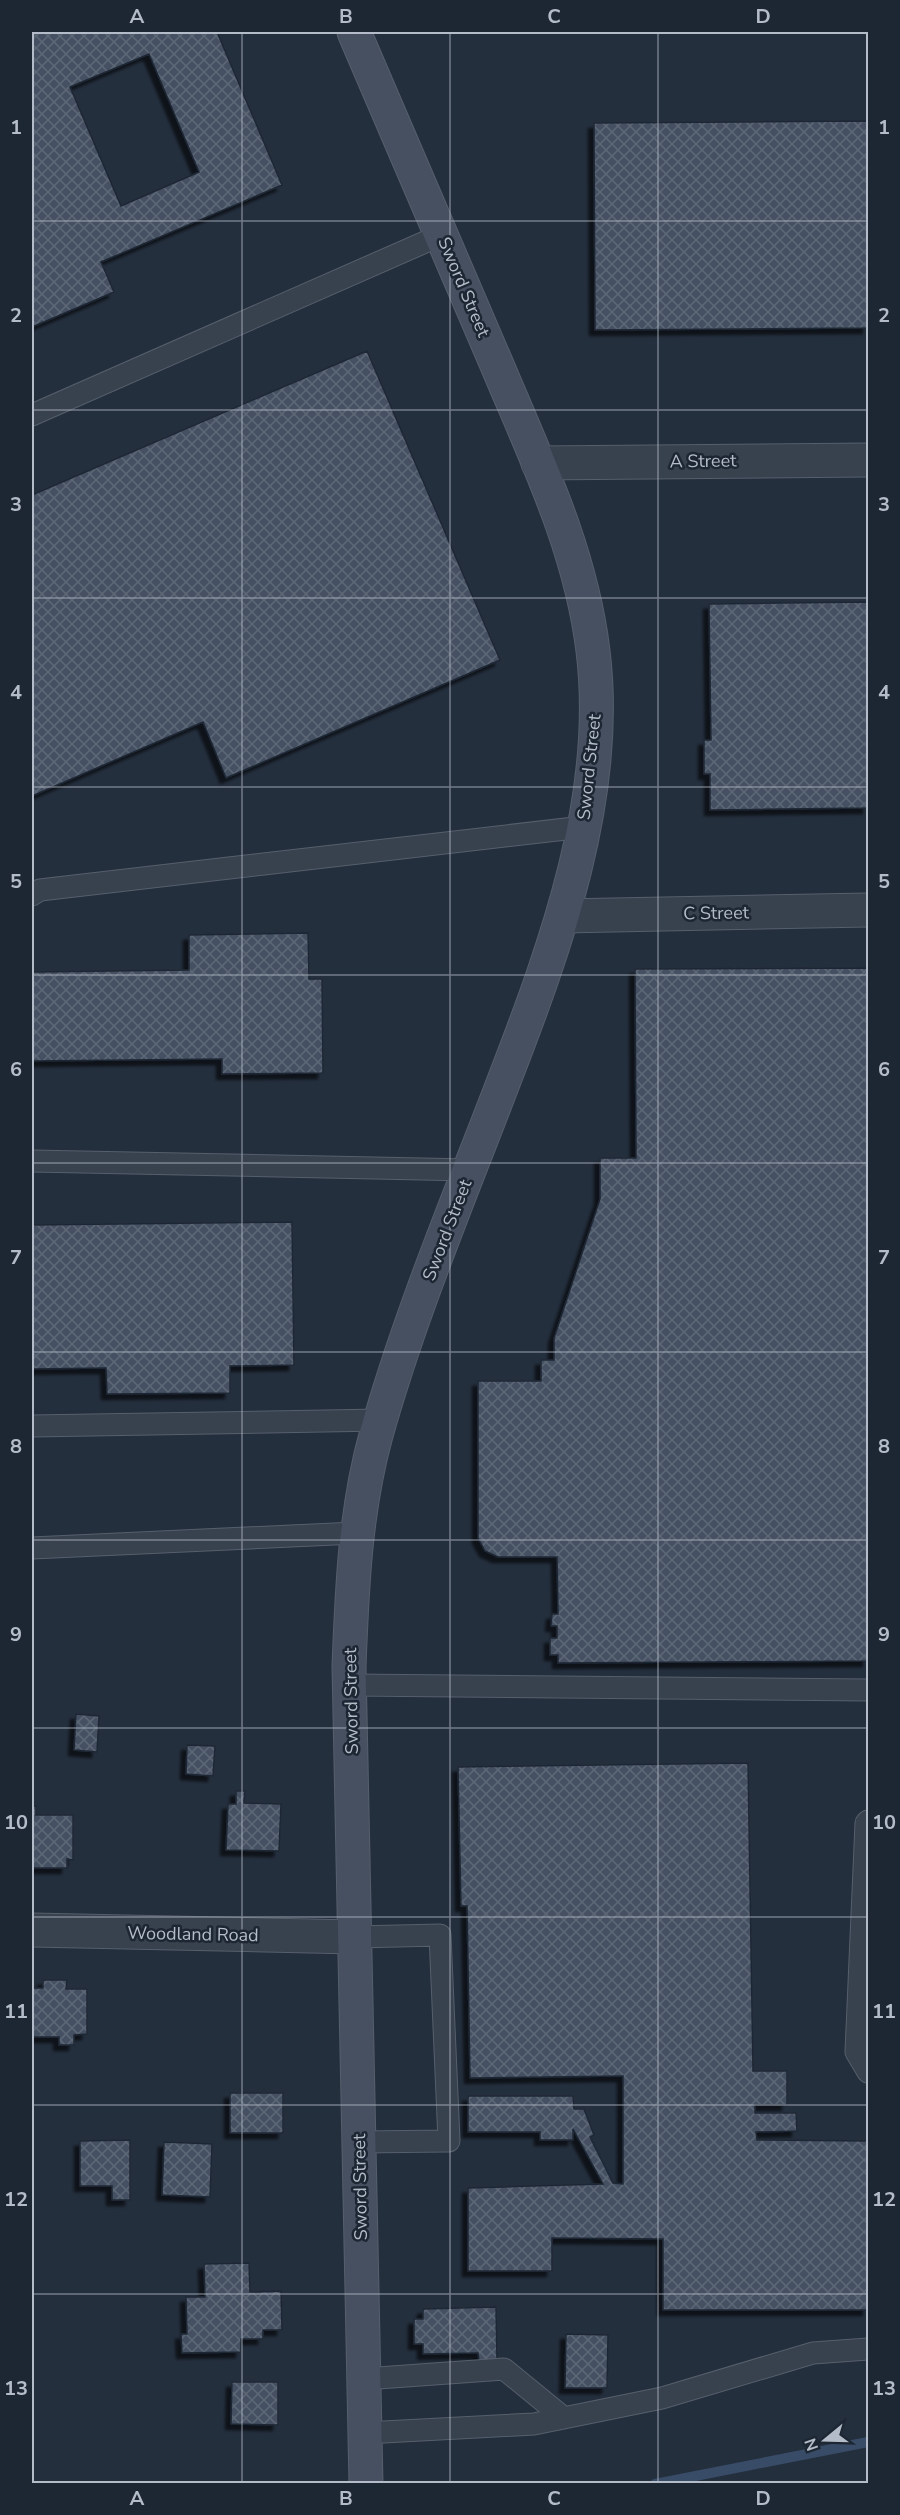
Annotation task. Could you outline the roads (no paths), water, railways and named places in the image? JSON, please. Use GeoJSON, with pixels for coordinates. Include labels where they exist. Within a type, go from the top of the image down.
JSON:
{"type":"FeatureCollection","features":[{"type":"Feature","properties":{"kind":"street","name":"Sword Street"},"geometry":{"type":"LineString","coordinates":[[354,32],[538,463],[572,554],[586,609],[593,651],[596,696],[594,746],[583,826],[563,916],[412,1322],[375,1438],[356,1533],[351,1600],[350,1685],[366,2484]]}},
{"type":"Feature","properties":{"kind":"street","name":"A Street"},"geometry":{"type":"LineString","coordinates":[[538,463],[868,460]]}},
{"type":"Feature","properties":{"kind":"street","name":"C Street"},"geometry":{"type":"LineString","coordinates":[[563,916],[868,910]]}},
{"type":"Feature","properties":{"kind":"street","name":"Woodland Road"},"geometry":{"type":"LineString","coordinates":[[32,1930],[355,1937]]}},
{"type":"Feature","properties":{"kind":"lane"},"geometry":{"type":"LineString","coordinates":[[32,415],[441,235]]}},
{"type":"Feature","properties":{"kind":"lane"},"geometry":{"type":"LineString","coordinates":[[32,895],[40,890],[583,826]]}},
{"type":"Feature","properties":{"kind":"lane"},"geometry":{"type":"LineString","coordinates":[[32,1161],[470,1170]]}},
{"type":"Feature","properties":{"kind":"lane"},"geometry":{"type":"LineString","coordinates":[[32,1426],[381,1420]]}},
{"type":"Feature","properties":{"kind":"lane"},"geometry":{"type":"LineString","coordinates":[[32,1548],[356,1533]]}},
{"type":"Feature","properties":{"kind":"lane"},"geometry":{"type":"LineString","coordinates":[[350,1685],[868,1690]]}},
{"type":"Feature","properties":{"kind":"lane"},"geometry":{"type":"LineString","coordinates":[[868,1821],[866,1823],[856,2052],[868,2072]]}},
{"type":"Feature","properties":{"kind":"lane"},"geometry":{"type":"LineString","coordinates":[[355,1937],[440,1935],[449,2141],[359,2142]]}},
{"type":"Feature","properties":{"kind":"lane"},"geometry":{"type":"LineString","coordinates":[[365,2433],[534,2424],[662,2398],[813,2353],[868,2349]]}},
{"type":"Feature","properties":{"kind":"lane"},"geometry":{"type":"LineString","coordinates":[[364,2379],[504,2369],[564,2418]]}},
{"type":"Feature","properties":{"kind":"waterway"},"geometry":{"type":"LineString","coordinates":[[655,2484],[868,2442]]}}]}
